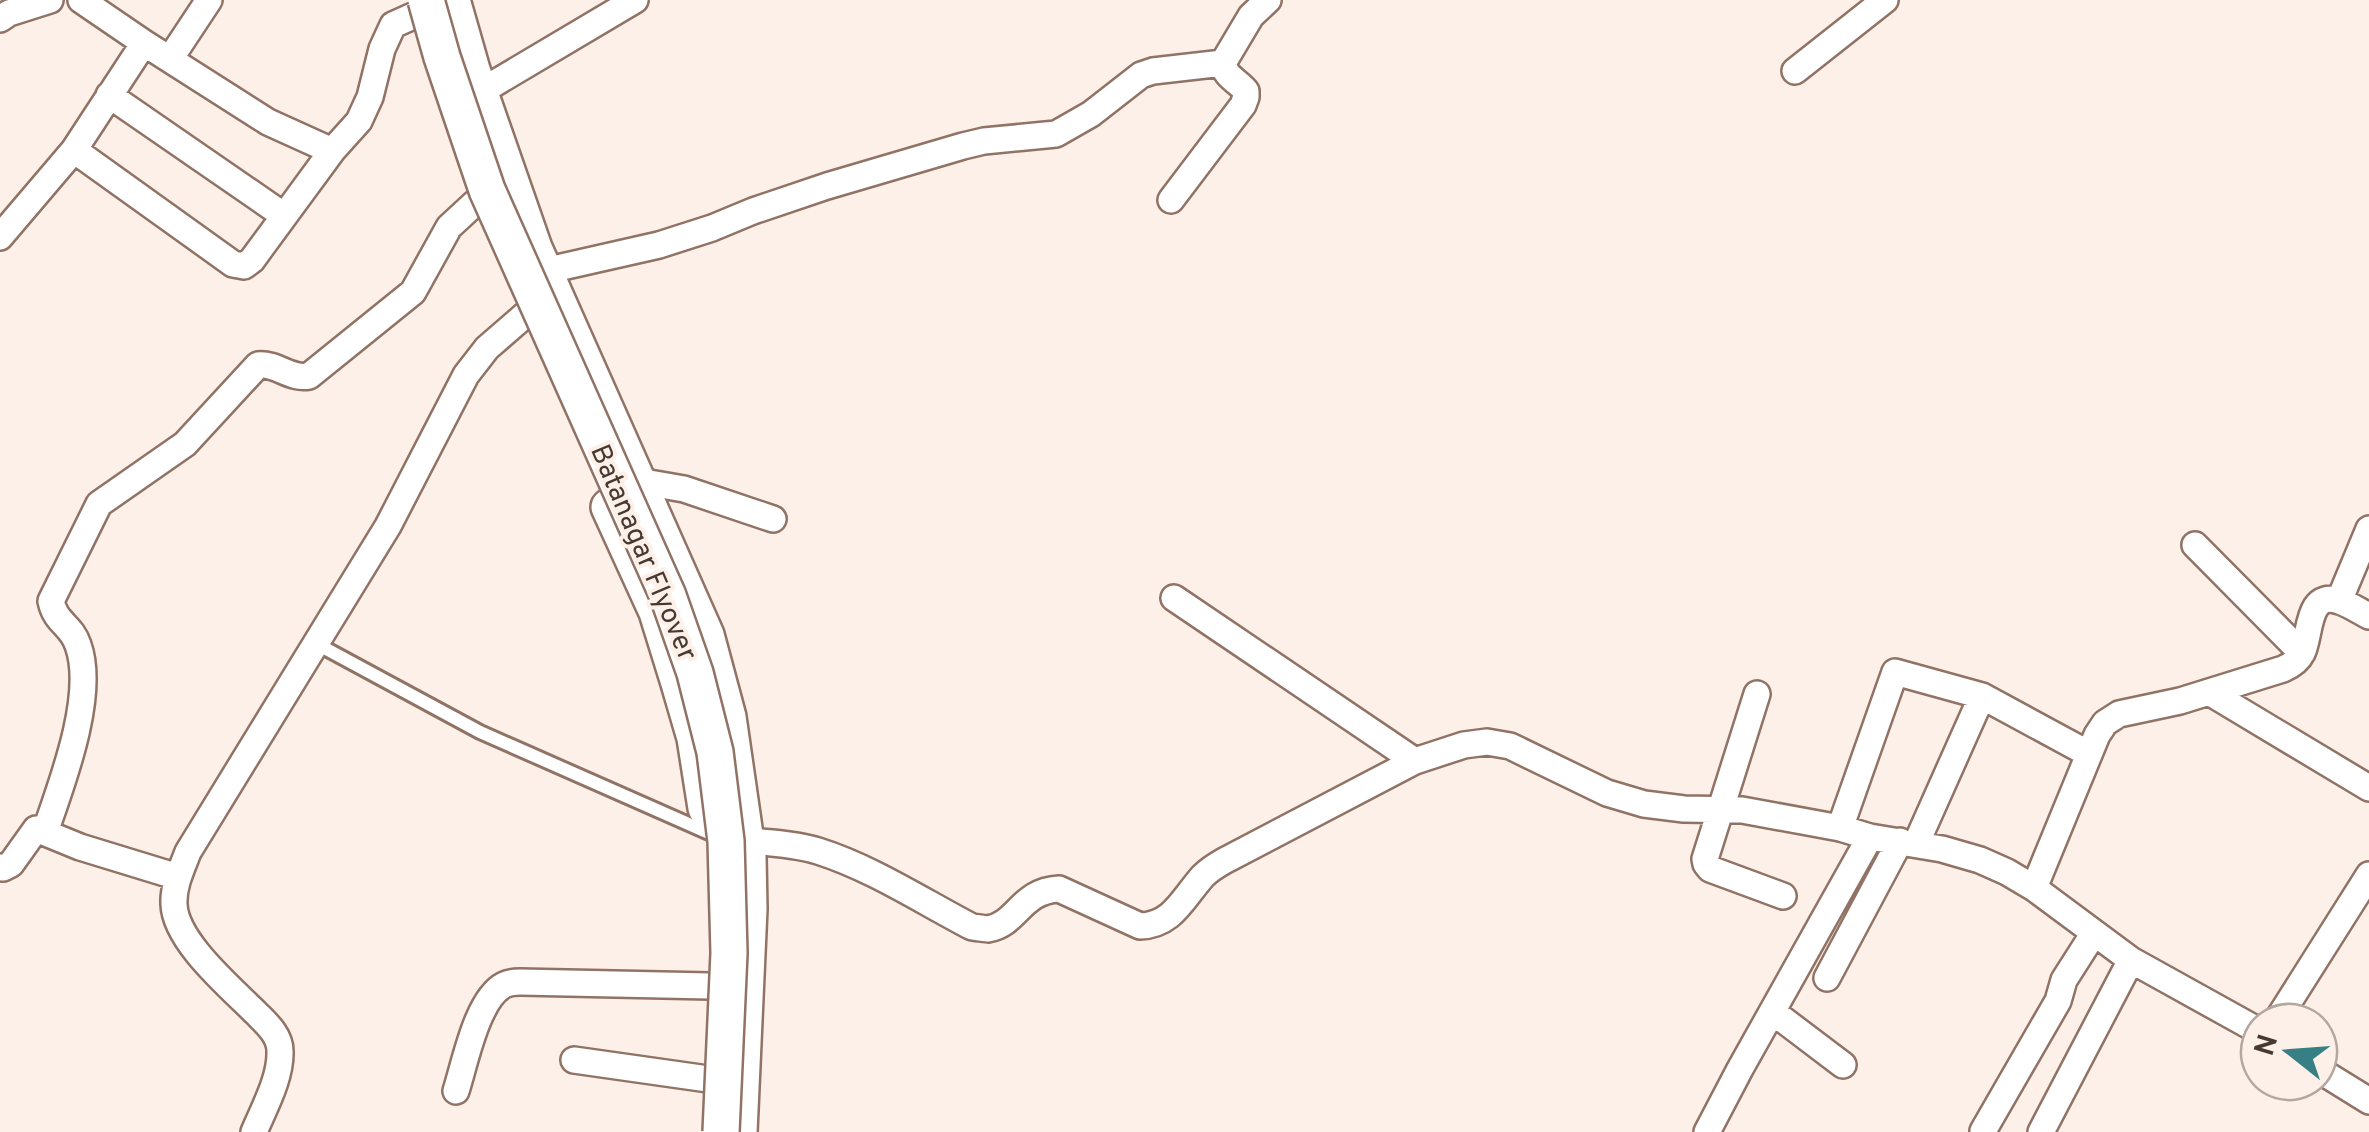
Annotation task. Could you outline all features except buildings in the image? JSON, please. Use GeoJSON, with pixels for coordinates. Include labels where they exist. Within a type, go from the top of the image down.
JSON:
{"type":"FeatureCollection","features":[{"type":"Feature","properties":{"kind":"street"},"geometry":{"type":"LineString","coordinates":[[6,10],[50,0]]}},
{"type":"Feature","properties":{"kind":"street"},"geometry":{"type":"LineString","coordinates":[[81,0],[268,122],[332,151]]}},
{"type":"Feature","properties":{"kind":"street"},"geometry":{"type":"LineString","coordinates":[[170,59],[209,0]]}},
{"type":"Feature","properties":{"kind":"street"},"geometry":{"type":"LineString","coordinates":[[452,0],[480,92],[544,271],[706,635],[728,717],[746,841],[749,909],[739,1132]]}},
{"type":"Feature","properties":{"kind":"street"},"geometry":{"type":"LineString","coordinates":[[480,92],[635,0]]}},
{"type":"Feature","properties":{"kind":"street"},"geometry":{"type":"LineString","coordinates":[[1171,200],[1246,98],[1246,92],[1224,70],[1223,63],[1251,16],[1268,0]]}},
{"type":"Feature","properties":{"kind":"street"},"geometry":{"type":"LineString","coordinates":[[1794,70],[1885,0]]}},
{"type":"Feature","properties":{"kind":"street"},"geometry":{"type":"LineString","coordinates":[[74,150],[234,264],[244,266],[359,120],[370,97],[387,36],[407,8]]}},
{"type":"Feature","properties":{"kind":"street"},"geometry":{"type":"LineString","coordinates":[[407,8],[464,177],[657,612],[695,738],[713,856],[705,1132]]}},
{"type":"Feature","properties":{"kind":"street","name":"Batanagar Flyover"},"geometry":{"type":"LineString","coordinates":[[407,8],[442,57],[487,190],[668,596],[696,673],[715,752],[726,841],[729,954],[721,1132]]}},
{"type":"Feature","properties":{"kind":"street"},"geometry":{"type":"LineString","coordinates":[[0,236],[74,150],[144,43]]}},
{"type":"Feature","properties":{"kind":"street"},"geometry":{"type":"LineString","coordinates":[[544,271],[688,236],[827,186],[963,146],[1056,134],[1092,114],[1152,71],[1223,63]]}},
{"type":"Feature","properties":{"kind":"street"},"geometry":{"type":"LineString","coordinates":[[108,95],[283,215]]}},
{"type":"Feature","properties":{"kind":"street"},"geometry":{"type":"LineString","coordinates":[[45,832],[72,752],[84,668],[78,642],[54,614],[50,600],[100,504],[185,444],[258,365],[268,364],[301,378],[310,376],[413,292],[449,227],[475,203]]}},
{"type":"Feature","properties":{"kind":"street"},"geometry":{"type":"LineString","coordinates":[[254,1132],[277,1072],[281,1048],[272,1029],[204,962],[176,921],[173,900],[178,877],[188,852],[388,526],[466,376],[488,348],[525,315]]}},
{"type":"Feature","properties":{"kind":"street"},"geometry":{"type":"LineString","coordinates":[[638,481],[684,488],[773,519]]}},
{"type":"Feature","properties":{"kind":"street"},"geometry":{"type":"LineString","coordinates":[[2340,601],[2369,530]]}},
{"type":"Feature","properties":{"kind":"street"},"geometry":{"type":"LineString","coordinates":[[2194,545],[2302,652]]}},
{"type":"Feature","properties":{"kind":"street"},"geometry":{"type":"LineString","coordinates":[[1174,598],[1415,761]]}},
{"type":"Feature","properties":{"kind":"street"},"geometry":{"type":"LineString","coordinates":[[2034,888],[2105,723],[2119,714],[2209,692],[2292,665],[2302,652],[2312,611],[2320,602],[2340,601],[2369,616]]}},
{"type":"Feature","properties":{"kind":"street"},"geometry":{"type":"LineString","coordinates":[[1840,828],[1895,672],[1982,696],[2089,754]]}},
{"type":"Feature","properties":{"kind":"street"},"geometry":{"type":"LineString","coordinates":[[2209,692],[2369,788]]}},
{"type":"Feature","properties":{"kind":"street"},"geometry":{"type":"LineString","coordinates":[[1757,694],[1705,859],[1710,869],[1783,896]]}},
{"type":"Feature","properties":{"kind":"street"},"geometry":{"type":"LineString","coordinates":[[1827,978],[1908,843],[1982,696]]}},
{"type":"Feature","properties":{"kind":"street"},"geometry":{"type":"LineString","coordinates":[[709,833],[820,852],[874,875],[972,927],[988,929],[1004,922],[1030,896],[1060,889],[1140,926],[1154,925],[1170,916],[1206,873],[1224,860],[1415,761],[1487,742],[1510,746],[1607,793],[1644,804],[1742,810],[1980,860],[2034,888],[2131,960],[2239,1020]]}},
{"type":"Feature","properties":{"kind":"street"},"geometry":{"type":"LineString","coordinates":[[0,867],[11,864],[36,828],[80,847],[178,877]]}},
{"type":"Feature","properties":{"kind":"street"},"geometry":{"type":"LineString","coordinates":[[1707,1132],[1870,837]]}},
{"type":"Feature","properties":{"kind":"street"},"geometry":{"type":"LineString","coordinates":[[2289,1002],[2369,875]]}},
{"type":"Feature","properties":{"kind":"street"},"geometry":{"type":"LineString","coordinates":[[1982,1131],[2094,933]]}},
{"type":"Feature","properties":{"kind":"street"},"geometry":{"type":"LineString","coordinates":[[2041,1132],[2131,960]]}},
{"type":"Feature","properties":{"kind":"street"},"geometry":{"type":"LineString","coordinates":[[456,1090],[484,1007],[506,984],[710,986]]}},
{"type":"Feature","properties":{"kind":"street"},"geometry":{"type":"LineString","coordinates":[[1773,1012],[1844,1065]]}},
{"type":"Feature","properties":{"kind":"street"},"geometry":{"type":"LineString","coordinates":[[574,1060],[708,1079]]}},
{"type":"Feature","properties":{"kind":"street"},"geometry":{"type":"LineString","coordinates":[[2339,1082],[2369,1101]]}},
{"type":"Feature","properties":{"kind":"lane"},"geometry":{"type":"LineString","coordinates":[[407,8],[452,0]]}},
{"type":"Feature","properties":{"kind":"lane"},"geometry":{"type":"LineString","coordinates":[[318,644],[480,732],[709,833]]}}]}
